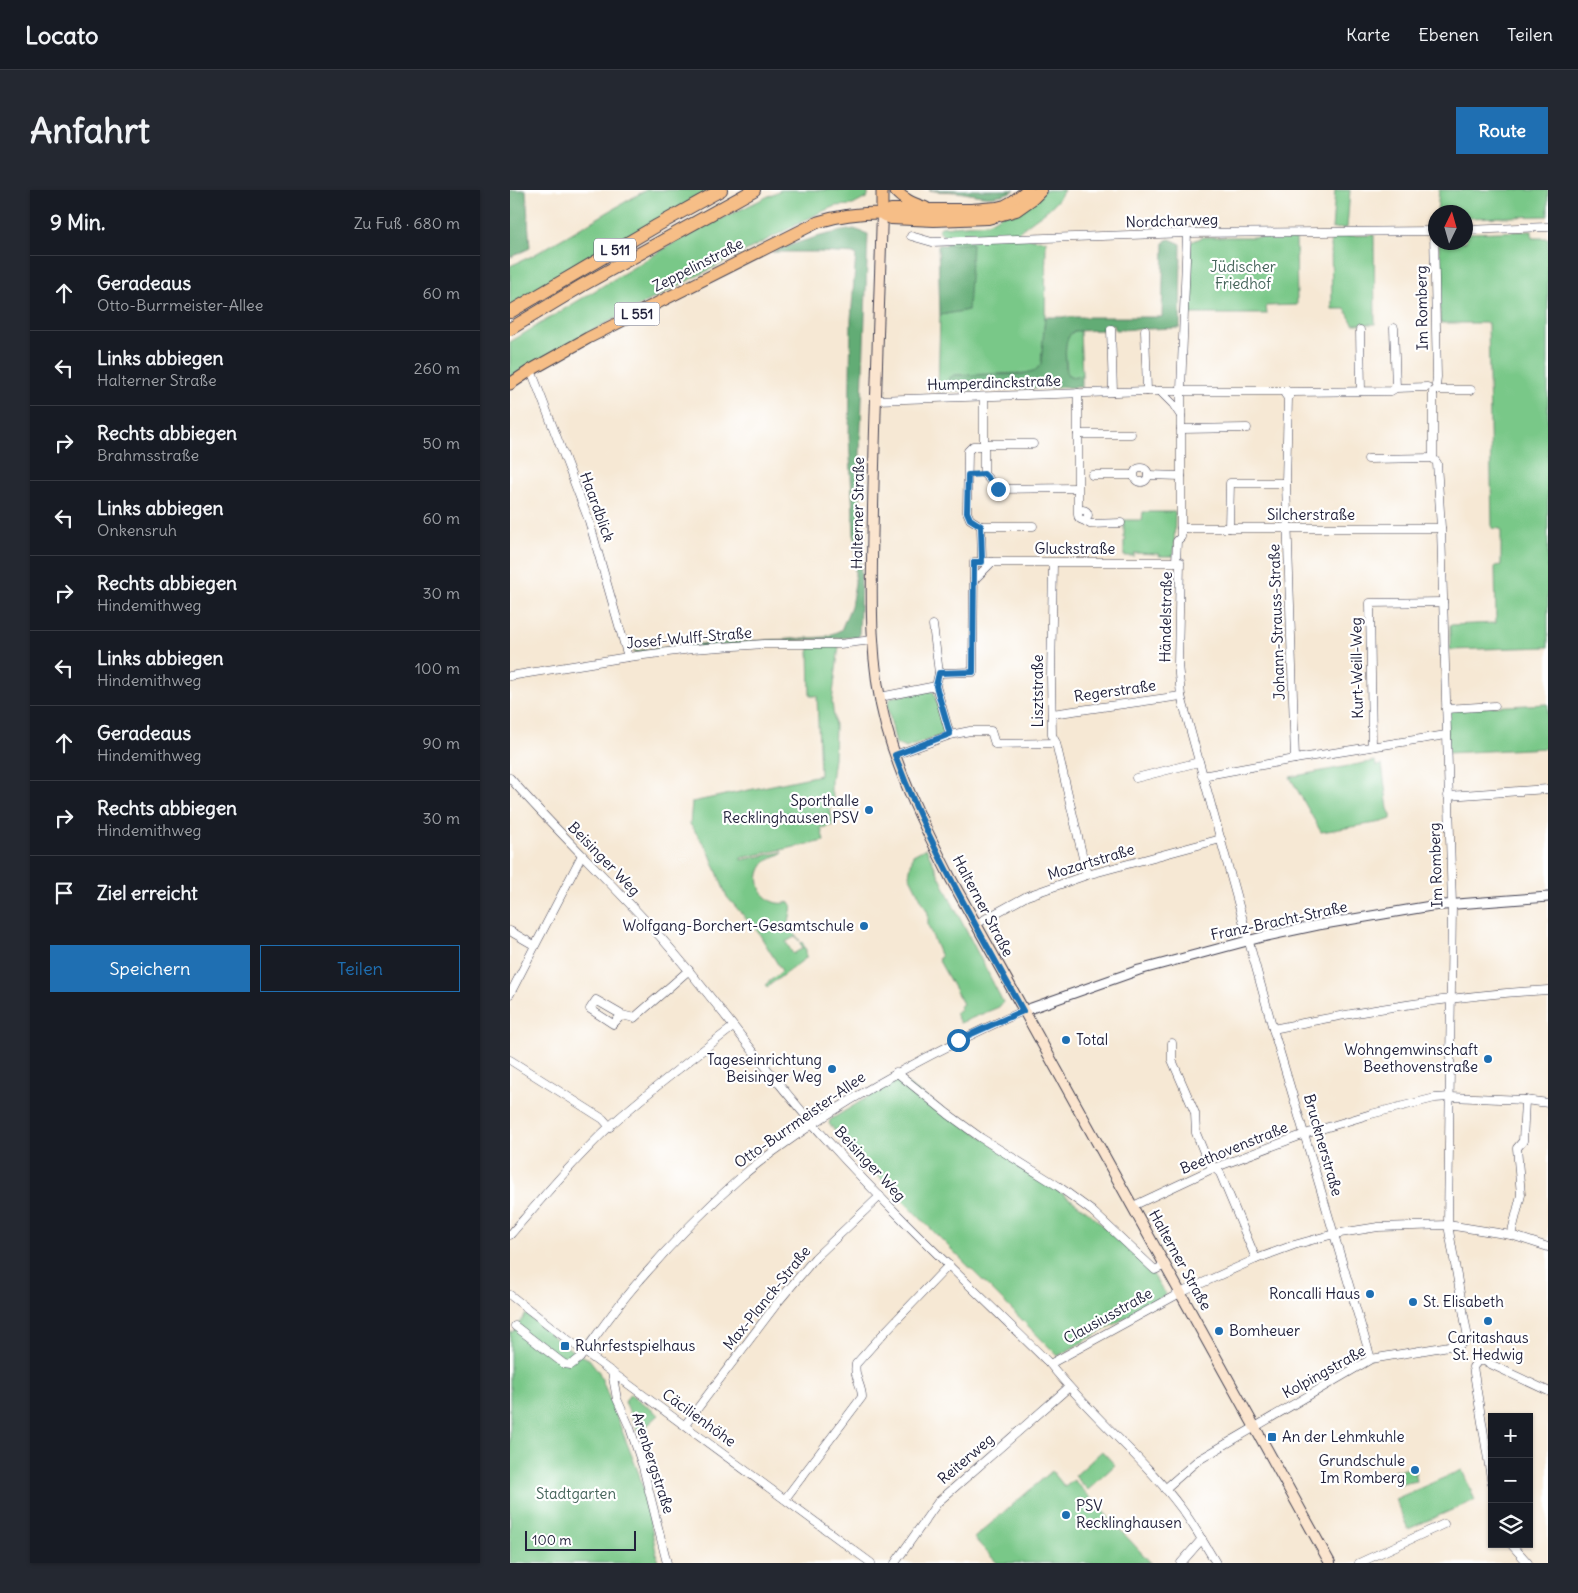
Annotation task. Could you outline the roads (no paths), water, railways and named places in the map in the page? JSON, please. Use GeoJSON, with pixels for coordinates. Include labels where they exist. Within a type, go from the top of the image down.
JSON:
{"type":"FeatureCollection","features":[{"type":"Feature","properties":{"kind":"highway","name":"L 511"},"geometry":{"type":"LineString","coordinates":[[510,312],[721,190]]}},
{"type":"Feature","properties":{"kind":"highway","name":"L 511"},"geometry":{"type":"LineString","coordinates":[[510,329],[583,285],[754,190]]}},
{"type":"Feature","properties":{"kind":"highway"},"geometry":{"type":"LineString","coordinates":[[895,190],[900,196],[911,203],[932,210]]}},
{"type":"Feature","properties":{"kind":"highway"},"geometry":{"type":"LineString","coordinates":[[882,213],[892,210],[971,210],[997,208],[1014,202],[1028,190]]}},
{"type":"Feature","properties":{"kind":"highway"},"geometry":{"type":"LineString","coordinates":[[882,213],[891,218],[934,220],[988,218],[1016,210],[1041,190]]}},
{"type":"Feature","properties":{"kind":"main road","name":"Halterner Straße"},"geometry":{"type":"LineString","coordinates":[[882,190],[872,547],[872,640],[880,697],[895,755],[928,834],[976,924],[1330,1563]]}},
{"type":"Feature","properties":{"kind":"main road","name":"Zeppelinstraße"},"geometry":{"type":"LineString","coordinates":[[510,384],[588,338],[818,222],[836,216],[855,213],[882,213]]}},
{"type":"Feature","properties":{"kind":"street"},"geometry":{"type":"LineString","coordinates":[[1473,230],[1548,227]]}},
{"type":"Feature","properties":{"kind":"street","name":"Nordcharweg"},"geometry":{"type":"LineString","coordinates":[[911,236],[932,242],[1187,233],[1428,231]]}},
{"type":"Feature","properties":{"kind":"street","name":"Händelstraße"},"geometry":{"type":"LineString","coordinates":[[1187,233],[1181,390],[1182,528],[1181,537],[1177,541],[1176,562],[1180,562],[1178,664],[1182,696],[1202,776],[1249,940]]}},
{"type":"Feature","properties":{"kind":"street","name":"Im Romberg"},"geometry":{"type":"LineString","coordinates":[[1435,250],[1437,376],[1433,388],[1433,458],[1437,463],[1441,528],[1452,905],[1448,1226],[1468,1338]]}},
{"type":"Feature","properties":{"kind":"street"},"geometry":{"type":"LineString","coordinates":[[1394,328],[1396,388]]}},
{"type":"Feature","properties":{"kind":"street"},"geometry":{"type":"LineString","coordinates":[[1111,329],[1113,392]]}},
{"type":"Feature","properties":{"kind":"street"},"geometry":{"type":"LineString","coordinates":[[1145,330],[1147,391]]}},
{"type":"Feature","properties":{"kind":"street"},"geometry":{"type":"LineString","coordinates":[[1360,330],[1361,391]]}},
{"type":"Feature","properties":{"kind":"street","name":"Haardblick"},"geometry":{"type":"LineString","coordinates":[[531,370],[589,521],[628,657]]}},
{"type":"Feature","properties":{"kind":"street","name":"Humperdinckstraße"},"geometry":{"type":"LineString","coordinates":[[876,400],[1181,390],[1289,393],[1391,391],[1396,388],[1471,390]]}},
{"type":"Feature","properties":{"kind":"street"},"geometry":{"type":"LineString","coordinates":[[1160,391],[1173,404],[1181,417]]}},
{"type":"Feature","properties":{"kind":"street"},"geometry":{"type":"LineString","coordinates":[[1078,393],[1078,513],[1083,510],[1087,514],[1086,519],[1083,520],[1090,524],[1121,523]]}},
{"type":"Feature","properties":{"kind":"street","name":"Johann-Strauss-Straße"},"geometry":{"type":"LineString","coordinates":[[1289,393],[1286,483],[1295,759]]}},
{"type":"Feature","properties":{"kind":"street"},"geometry":{"type":"LineString","coordinates":[[984,397],[984,474],[998,489],[1077,488]]}},
{"type":"Feature","properties":{"kind":"street"},"geometry":{"type":"LineString","coordinates":[[1181,428],[1247,428]]}},
{"type":"Feature","properties":{"kind":"street"},"geometry":{"type":"LineString","coordinates":[[1078,434],[1131,434]]}},
{"type":"Feature","properties":{"kind":"street"},"geometry":{"type":"LineString","coordinates":[[1033,444],[984,445],[970,448],[968,451],[967,512],[970,519],[981,526],[1033,526]]}},
{"type":"Feature","properties":{"kind":"street"},"geometry":{"type":"LineString","coordinates":[[1368,459],[1433,458]]}},
{"type":"Feature","properties":{"kind":"street"},"geometry":{"type":"LineString","coordinates":[[968,475],[984,474]]}},
{"type":"Feature","properties":{"kind":"street"},"geometry":{"type":"LineString","coordinates":[[1229,528],[1230,474]]}},
{"type":"Feature","properties":{"kind":"street"},"geometry":{"type":"LineString","coordinates":[[1092,475],[1134,476],[1136,481],[1141,483],[1146,480],[1148,475],[1181,476]]}},
{"type":"Feature","properties":{"kind":"street"},"geometry":{"type":"LineString","coordinates":[[1230,483],[1286,483]]}},
{"type":"Feature","properties":{"kind":"street"},"geometry":{"type":"LineString","coordinates":[[939,673],[973,672],[974,580],[978,562],[981,526]]}},
{"type":"Feature","properties":{"kind":"street","name":"Silcherstraße"},"geometry":{"type":"LineString","coordinates":[[1182,528],[1287,530],[1441,528]]}},
{"type":"Feature","properties":{"kind":"street","name":"Gluckstraße"},"geometry":{"type":"LineString","coordinates":[[978,562],[1176,562]]}},
{"type":"Feature","properties":{"kind":"street"},"geometry":{"type":"LineString","coordinates":[[974,580],[992,562]]}},
{"type":"Feature","properties":{"kind":"street","name":"Lisztstraße"},"geometry":{"type":"LineString","coordinates":[[1053,563],[1052,735],[1056,743],[1087,875]]}},
{"type":"Feature","properties":{"kind":"street","name":"Kurt-Weill-Weg"},"geometry":{"type":"LineString","coordinates":[[1372,746],[1370,603],[1443,602]]}},
{"type":"Feature","properties":{"kind":"street"},"geometry":{"type":"LineString","coordinates":[[933,625],[939,673],[936,686],[950,734]]}},
{"type":"Feature","properties":{"kind":"street","name":"Josef-Wulff-Straße"},"geometry":{"type":"LineString","coordinates":[[510,676],[692,649],[764,644],[840,644],[872,640]]}},
{"type":"Feature","properties":{"kind":"street"},"geometry":{"type":"LineString","coordinates":[[880,697],[936,686]]}},
{"type":"Feature","properties":{"kind":"street","name":"Regerstraße"},"geometry":{"type":"LineString","coordinates":[[1052,714],[1182,696]]}},
{"type":"Feature","properties":{"kind":"street"},"geometry":{"type":"LineString","coordinates":[[1446,709],[1494,706]]}},
{"type":"Feature","properties":{"kind":"street"},"geometry":{"type":"LineString","coordinates":[[895,755],[950,734],[970,731],[991,731],[995,744],[1056,743]]}},
{"type":"Feature","properties":{"kind":"street"},"geometry":{"type":"LineString","coordinates":[[1202,776],[1446,735]]}},
{"type":"Feature","properties":{"kind":"street"},"geometry":{"type":"LineString","coordinates":[[1136,778],[1199,762]]}},
{"type":"Feature","properties":{"kind":"street","name":"Beisinger Weg"},"geometry":{"type":"LineString","coordinates":[[510,778],[690,970],[733,1027],[813,1124],[880,1196],[1050,1364],[1068,1388],[1165,1489],[1181,1508],[1216,1563]]}},
{"type":"Feature","properties":{"kind":"street"},"geometry":{"type":"LineString","coordinates":[[1448,796],[1548,790]]}},
{"type":"Feature","properties":{"kind":"street","name":"Mozartstraße"},"geometry":{"type":"LineString","coordinates":[[976,924],[1027,896],[1087,875],[1221,839]]}},
{"type":"Feature","properties":{"kind":"street"},"geometry":{"type":"LineString","coordinates":[[510,994],[582,855]]}},
{"type":"Feature","properties":{"kind":"street","name":"Franz-Bracht-Straße"},"geometry":{"type":"LineString","coordinates":[[1023,1011],[1139,970],[1249,940],[1372,915],[1431,906],[1548,897]]}},
{"type":"Feature","properties":{"kind":"street"},"geometry":{"type":"LineString","coordinates":[[510,931],[534,945]]}},
{"type":"Feature","properties":{"kind":"street","name":"Brucknerstraße"},"geometry":{"type":"LineString","coordinates":[[1249,940],[1371,1359]]}},
{"type":"Feature","properties":{"kind":"street"},"geometry":{"type":"LineString","coordinates":[[622,1015],[634,1018],[690,970]]}},
{"type":"Feature","properties":{"kind":"street"},"geometry":{"type":"LineString","coordinates":[[1274,1028],[1356,1012],[1450,998],[1548,990]]}},
{"type":"Feature","properties":{"kind":"street","name":"Otto-Burrmeister-Allee"},"geometry":{"type":"LineString","coordinates":[[585,1352],[638,1281],[703,1213],[742,1176],[771,1153],[896,1072],[958,1040],[1023,1011]]}},
{"type":"Feature","properties":{"kind":"street"},"geometry":{"type":"LineString","coordinates":[[510,1235],[565,1172],[610,1126],[666,1078],[733,1027]]}},
{"type":"Feature","properties":{"kind":"street"},"geometry":{"type":"LineString","coordinates":[[1172,1043],[1172,1060],[1195,1113],[1196,1133],[1208,1162],[1220,1173],[1256,1259]]}},
{"type":"Feature","properties":{"kind":"street"},"geometry":{"type":"LineString","coordinates":[[510,1060],[596,1114],[610,1126]]}},
{"type":"Feature","properties":{"kind":"street"},"geometry":{"type":"LineString","coordinates":[[896,1072],[981,1138],[1058,1186],[1092,1211],[1155,1270],[1165,1265]]}},
{"type":"Feature","properties":{"kind":"street","name":"Beethovenstraße"},"geometry":{"type":"LineString","coordinates":[[1133,1206],[1214,1168],[1305,1134],[1371,1114],[1435,1098],[1450,1096],[1548,1103]]}},
{"type":"Feature","properties":{"kind":"street"},"geometry":{"type":"LineString","coordinates":[[1511,1235],[1520,1195],[1517,1148],[1523,1142],[1525,1100]]}},
{"type":"Feature","properties":{"kind":"street","name":"Max-Planck-Straße"},"geometry":{"type":"LineString","coordinates":[[686,1425],[778,1302],[815,1258],[880,1196]]}},
{"type":"Feature","properties":{"kind":"street","name":"Clausiusstraße"},"geometry":{"type":"LineString","coordinates":[[1050,1364],[1180,1293],[1256,1259],[1334,1234],[1378,1227],[1448,1226],[1511,1235],[1548,1248]]}},
{"type":"Feature","properties":{"kind":"street"},"geometry":{"type":"LineString","coordinates":[[785,1499],[862,1397],[862,1390],[854,1370],[856,1364],[949,1265]]}},
{"type":"Feature","properties":{"kind":"street","name":"Cäcilienhöhe"},"geometry":{"type":"LineString","coordinates":[[510,1295],[871,1563]]}},
{"type":"Feature","properties":{"kind":"street"},"geometry":{"type":"LineString","coordinates":[[515,1326],[564,1364],[571,1365],[585,1352]]}},
{"type":"Feature","properties":{"kind":"street","name":"Kolpingstraße"},"geometry":{"type":"LineString","coordinates":[[1255,1428],[1371,1359],[1460,1344],[1468,1338]]}},
{"type":"Feature","properties":{"kind":"street"},"geometry":{"type":"LineString","coordinates":[[1488,1460],[1473,1370],[1474,1365],[1478,1361],[1484,1361],[1548,1390]]}},
{"type":"Feature","properties":{"kind":"street","name":"Arenbergstraße"},"geometry":{"type":"LineString","coordinates":[[612,1372],[617,1399],[630,1428],[643,1467],[667,1563]]}},
{"type":"Feature","properties":{"kind":"street","name":"Reiterweg"},"geometry":{"type":"LineString","coordinates":[[895,1563],[938,1502],[1068,1388]]}},
{"type":"Feature","properties":{"kind":"street"},"geometry":{"type":"LineString","coordinates":[[1165,1489],[1197,1460],[1255,1428]]}},
{"type":"Feature","properties":{"kind":"street"},"geometry":{"type":"LineString","coordinates":[[1359,1563],[1444,1524]]}},
{"type":"Feature","properties":{"kind":"street"},"geometry":{"type":"LineString","coordinates":[[1181,1563],[1202,1540]]}},
{"type":"Feature","properties":{"kind":"street"},"geometry":{"type":"LineString","coordinates":[[1514,1548],[1528,1563]]}},
{"type":"Feature","properties":{"kind":"place","name":"Sporthalle Recklinghausen PSV"},"geometry":{"type":"Point","coordinates":[869,810]}},
{"type":"Feature","properties":{"kind":"place","name":"Wolfgang-Borchert-Gesamtschule"},"geometry":{"type":"Point","coordinates":[864,926]}},
{"type":"Feature","properties":{"kind":"place","name":"Total"},"geometry":{"type":"Point","coordinates":[1066,1040]}},
{"type":"Feature","properties":{"kind":"place","name":"Wohngemwinschaft Beethovenstraße"},"geometry":{"type":"Point","coordinates":[1488,1059]}},
{"type":"Feature","properties":{"kind":"place","name":"Tageseinrichtung Beisinger Weg"},"geometry":{"type":"Point","coordinates":[832,1069]}},
{"type":"Feature","properties":{"kind":"place","name":"Roncalli Haus"},"geometry":{"type":"Point","coordinates":[1370,1294]}},
{"type":"Feature","properties":{"kind":"place","name":"St. Elisabeth"},"geometry":{"type":"Point","coordinates":[1413,1302]}},
{"type":"Feature","properties":{"kind":"place","name":"Caritashaus St. Hedwig"},"geometry":{"type":"Point","coordinates":[1488,1321]}},
{"type":"Feature","properties":{"kind":"place","name":"Bomheuer"},"geometry":{"type":"Point","coordinates":[1219,1331]}},
{"type":"Feature","properties":{"kind":"place","name":"Ruhrfestspielhaus"},"geometry":{"type":"Point","coordinates":[565,1346]}},
{"type":"Feature","properties":{"kind":"place","name":"An der Lehmkuhle"},"geometry":{"type":"Point","coordinates":[1272,1437]}},
{"type":"Feature","properties":{"kind":"place","name":"Grundschule Im Romberg"},"geometry":{"type":"Point","coordinates":[1415,1470]}},
{"type":"Feature","properties":{"kind":"place","name":"PSV Recklinghausen"},"geometry":{"type":"Point","coordinates":[1066,1515]}},
{"type":"Feature","properties":{"kind":"park label","name":"Jüdischer Friedhof"},"geometry":{"type":"Point","coordinates":[1243,276]}},
{"type":"Feature","properties":{"kind":"park label","name":"Stadtgarten"},"geometry":{"type":"Point","coordinates":[576,1494]}}]}
